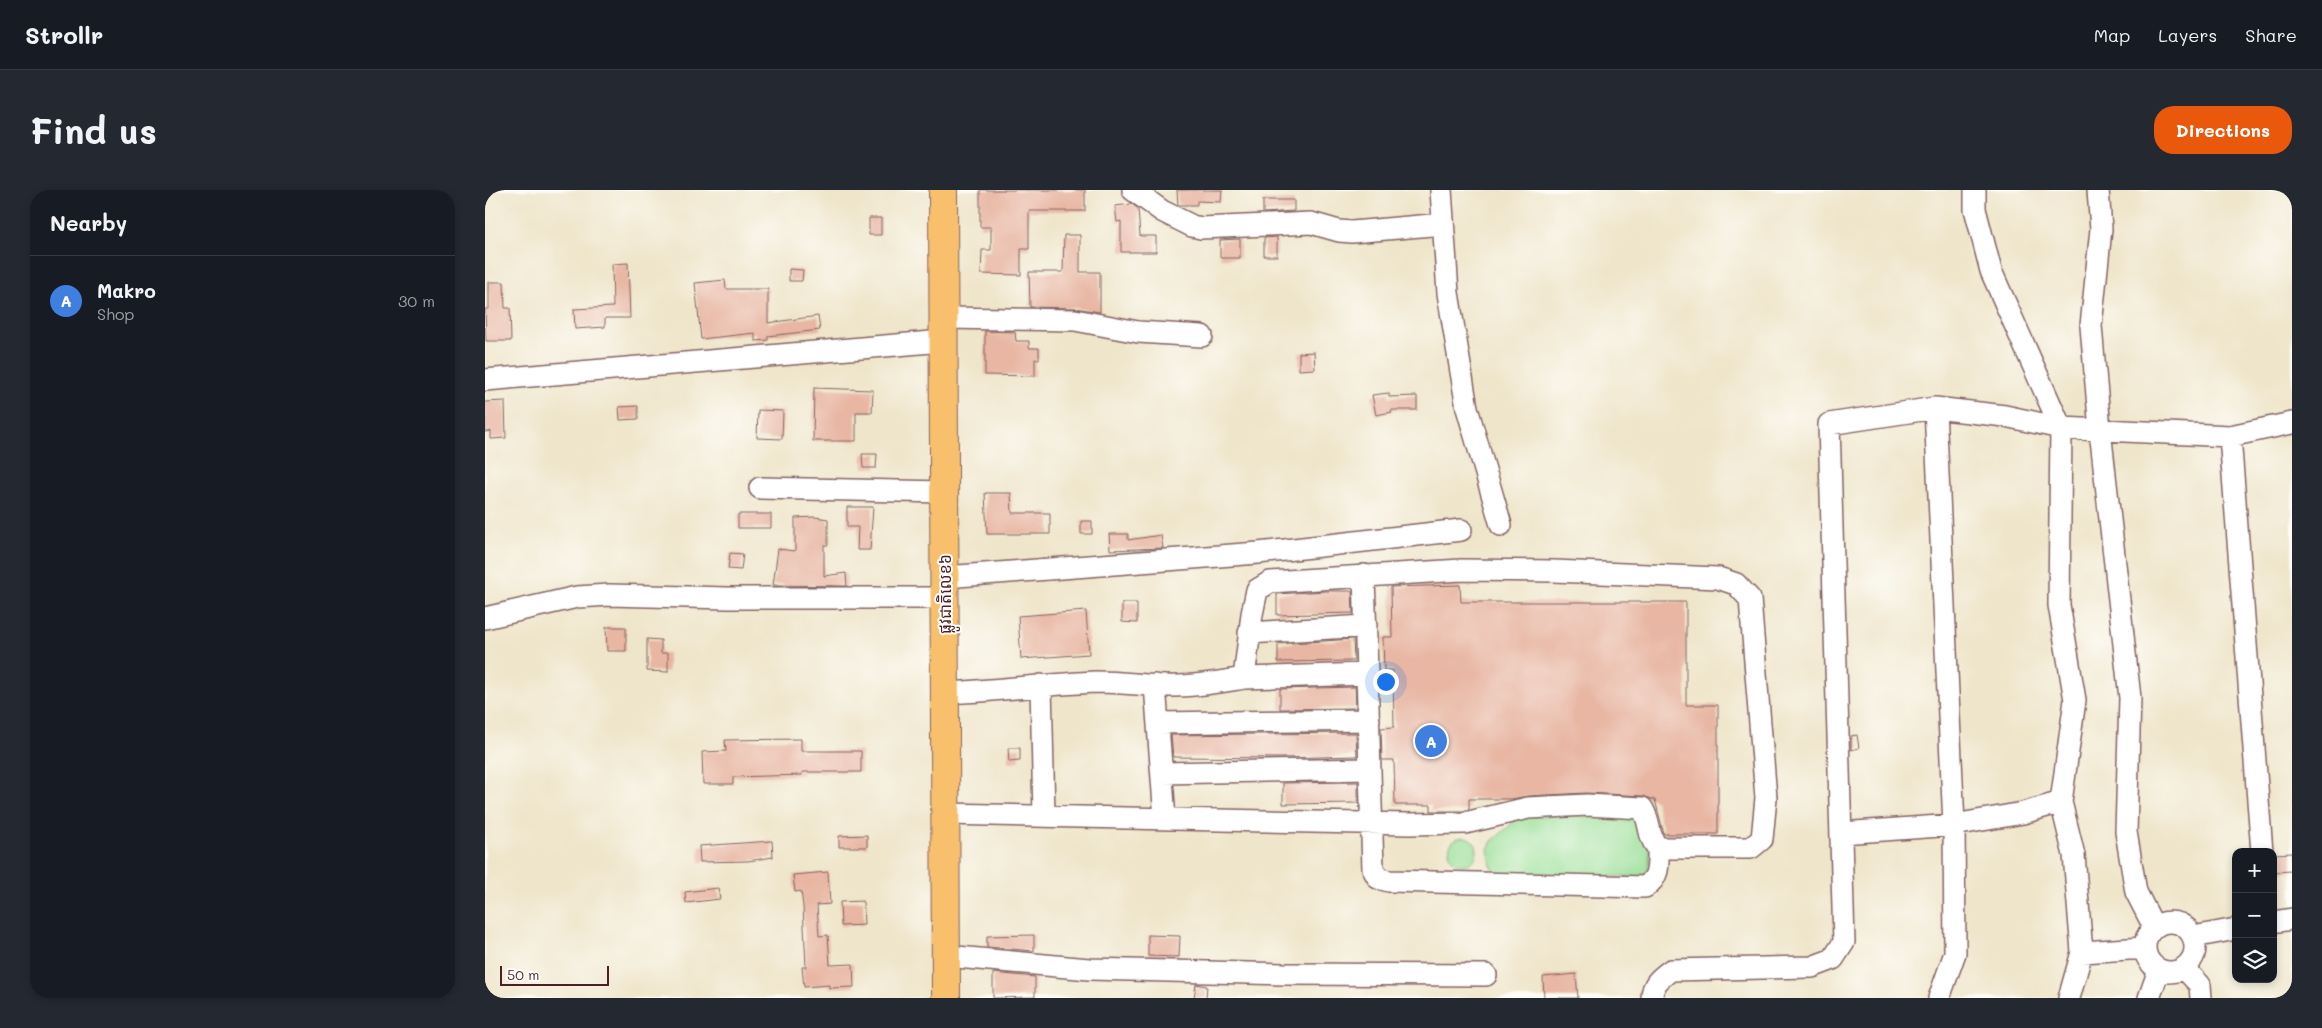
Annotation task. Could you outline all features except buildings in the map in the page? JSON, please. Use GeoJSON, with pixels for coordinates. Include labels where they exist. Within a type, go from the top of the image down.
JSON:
{"type":"FeatureCollection","features":[{"type":"Feature","properties":{"kind":"highway","name":"ផ្លូវជាតិលេខ៦"},"geometry":{"type":"LineString","coordinates":[[943,190],[946,998]]}},
{"type":"Feature","properties":{"kind":"street"},"geometry":{"type":"LineString","coordinates":[[1133,190],[1180,222],[1201,228],[1311,223],[1339,231],[1352,232],[1443,224]]}},
{"type":"Feature","properties":{"kind":"street"},"geometry":{"type":"LineString","coordinates":[[1441,190],[1448,293],[1467,408],[1501,524]]}},
{"type":"Feature","properties":{"kind":"street"},"geometry":{"type":"LineString","coordinates":[[1975,190],[1975,209],[1991,271],[2061,428],[2059,605],[2075,700],[2061,802],[2074,855],[2081,952],[2069,998]]}},
{"type":"Feature","properties":{"kind":"street"},"geometry":{"type":"LineString","coordinates":[[2098,190],[2101,229],[2091,326],[2130,698],[2126,832],[2136,892],[2153,927]]}},
{"type":"Feature","properties":{"kind":"street"},"geometry":{"type":"LineString","coordinates":[[485,380],[943,330],[1075,320],[1138,332],[1202,336]]}},
{"type":"Feature","properties":{"kind":"street"},"geometry":{"type":"LineString","coordinates":[[1935,408],[1954,825],[1955,953],[1939,998]]}},
{"type":"Feature","properties":{"kind":"street"},"geometry":{"type":"LineString","coordinates":[[1652,998],[1652,991],[1658,979],[1671,970],[1812,967],[1833,959],[1844,942],[1829,424],[1935,408],[2005,416],[2061,428],[2230,436],[2292,423]]}},
{"type":"Feature","properties":{"kind":"street"},"geometry":{"type":"LineString","coordinates":[[2230,436],[2262,848]]}},
{"type":"Feature","properties":{"kind":"street"},"geometry":{"type":"LineString","coordinates":[[760,488],[945,492]]}},
{"type":"Feature","properties":{"kind":"street"},"geometry":{"type":"LineString","coordinates":[[485,618],[577,597],[609,595],[728,598],[945,587],[1461,530]]}},
{"type":"Feature","properties":{"kind":"street"},"geometry":{"type":"LineString","coordinates":[[946,814],[1372,824],[1465,822],[1528,808],[1587,805],[1641,808],[1647,816],[1652,842],[1658,848],[1751,848],[1762,839],[1766,798],[1750,599],[1736,584],[1718,578],[1554,571],[1461,570],[1270,582],[1257,590],[1249,633],[1244,678]]}},
{"type":"Feature","properties":{"kind":"street"},"geometry":{"type":"LineString","coordinates":[[1365,575],[1373,869],[1378,878],[1389,881],[1645,887],[1654,881],[1658,874],[1658,848]]}},
{"type":"Feature","properties":{"kind":"street"},"geometry":{"type":"LineString","coordinates":[[1249,633],[1366,626]]}},
{"type":"Feature","properties":{"kind":"street"},"geometry":{"type":"LineString","coordinates":[[945,693],[1007,690],[1041,685],[1111,682],[1155,685],[1209,684],[1244,678],[1367,674]]}},
{"type":"Feature","properties":{"kind":"street"},"geometry":{"type":"LineString","coordinates":[[1041,685],[1044,816]]}},
{"type":"Feature","properties":{"kind":"street"},"geometry":{"type":"LineString","coordinates":[[1155,685],[1165,819]]}},
{"type":"Feature","properties":{"kind":"street"},"geometry":{"type":"LineString","coordinates":[[1158,723],[1369,720]]}},
{"type":"Feature","properties":{"kind":"street"},"geometry":{"type":"LineString","coordinates":[[1162,773],[1370,769]]}},
{"type":"Feature","properties":{"kind":"street"},"geometry":{"type":"LineString","coordinates":[[1841,833],[1954,825],[2023,813],[2061,802]]}},
{"type":"Feature","properties":{"kind":"street"},"geometry":{"type":"LineString","coordinates":[[2277,921],[2292,919]]}},
{"type":"Feature","properties":{"kind":"street"},"geometry":{"type":"LineString","coordinates":[[2168,921],[2183,925],[2193,936],[2194,954],[2184,968],[2171,972],[2159,970],[2149,961],[2144,948],[2147,936],[2153,927],[2168,921]]}},
{"type":"Feature","properties":{"kind":"street"},"geometry":{"type":"LineString","coordinates":[[2193,936],[2232,930]]}},
{"type":"Feature","properties":{"kind":"street"},"geometry":{"type":"LineString","coordinates":[[2081,952],[2144,948]]}},
{"type":"Feature","properties":{"kind":"street"},"geometry":{"type":"LineString","coordinates":[[946,956],[1089,969],[1284,974],[1486,975]]}},
{"type":"Feature","properties":{"kind":"street"},"geometry":{"type":"LineString","coordinates":[[2184,968],[2200,985],[2201,998]]}},
{"type":"Feature","properties":{"kind":"street"},"geometry":{"type":"LineString","coordinates":[[2149,998],[2159,970]]}},
{"type":"Feature","properties":{"kind":"green space"},"geometry":{"type":"Polygon","coordinates":[[[1521,816],[1632,816],[1641,819],[1650,854],[1646,874],[1637,877],[1503,874],[1496,872],[1491,865],[1488,849],[1492,841],[1521,816]]]}},
{"type":"Feature","properties":{"kind":"green space"},"geometry":{"type":"Polygon","coordinates":[[[1463,837],[1473,841],[1477,851],[1473,861],[1463,865],[1453,861],[1449,851],[1453,841],[1463,837]]]}},
{"type":"Feature","properties":{"kind":"place","name":"Makro"},"geometry":{"type":"Point","coordinates":[1431,741]}}]}
